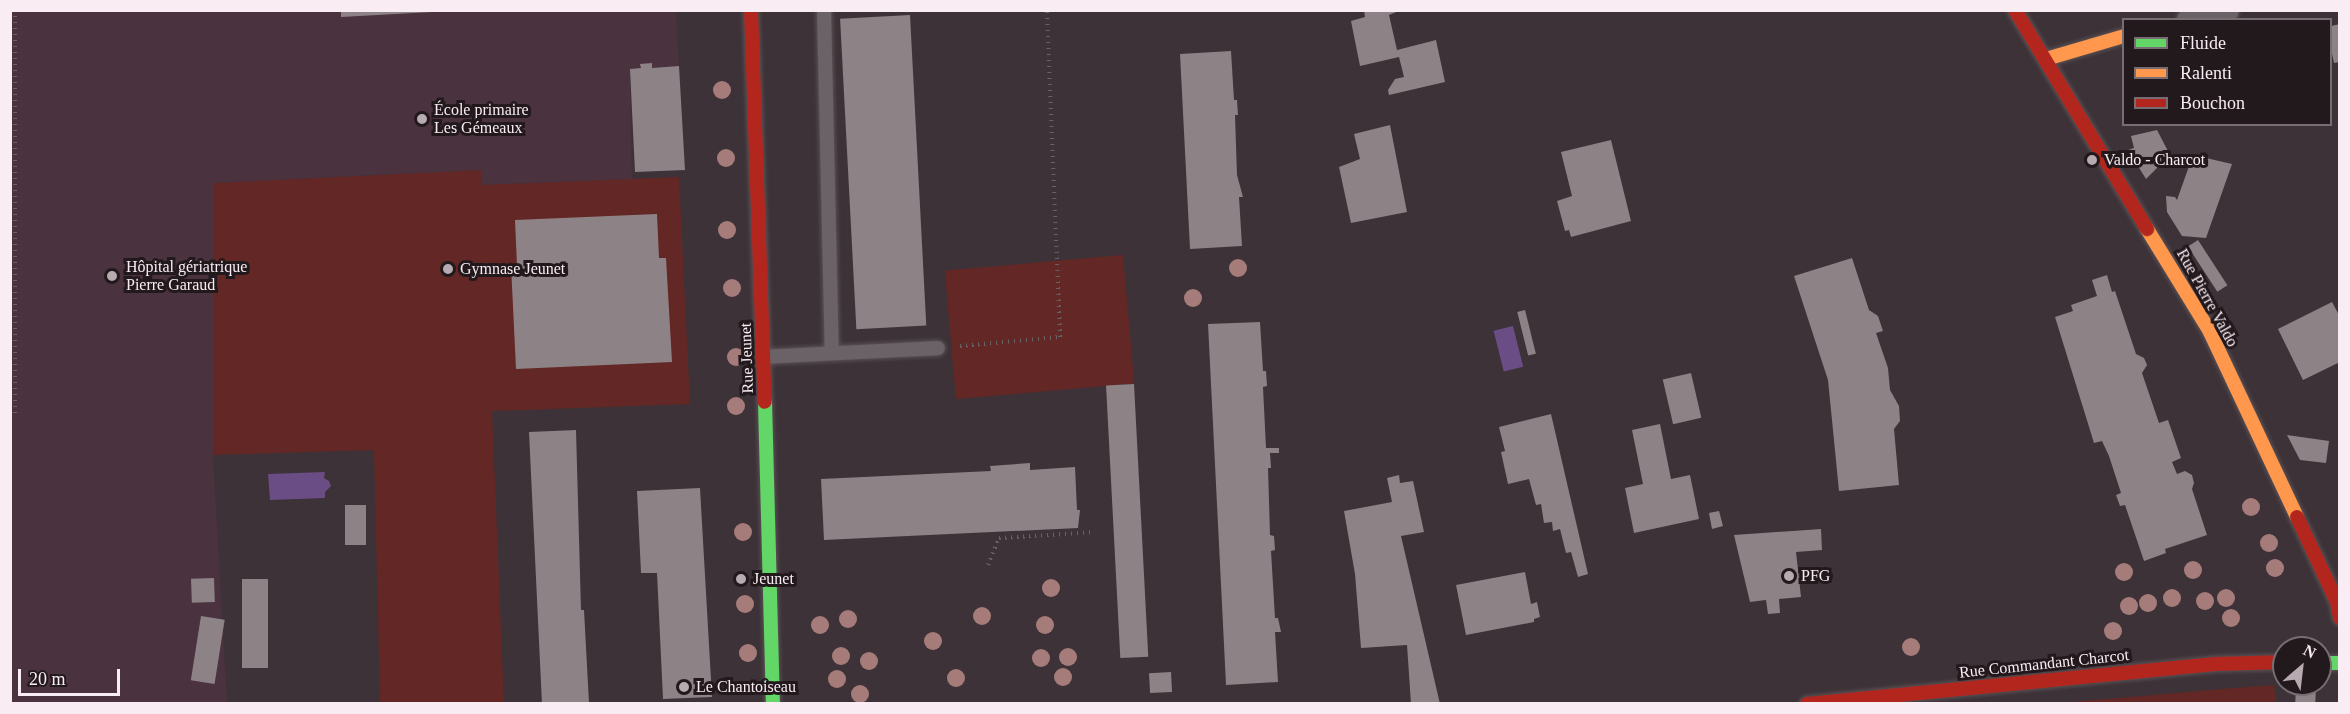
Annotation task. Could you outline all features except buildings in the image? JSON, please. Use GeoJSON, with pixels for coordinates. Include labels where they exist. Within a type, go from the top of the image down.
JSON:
{"type":"FeatureCollection","features":[{"type":"Feature","properties":{"kind":"street","name":"Rue Jeunet"},"geometry":{"type":"LineString","coordinates":[[751,10],[772,581],[773,704]]}},
{"type":"Feature","properties":{"kind":"street","name":"Rue Pierre Valdo"},"geometry":{"type":"LineString","coordinates":[[2015,10],[2210,332],[2337,602],[2340,618]]}},
{"type":"Feature","properties":{"kind":"street"},"geometry":{"type":"LineString","coordinates":[[2197,18],[2225,10]]}},
{"type":"Feature","properties":{"kind":"street"},"geometry":{"type":"LineString","coordinates":[[2046,59],[2122,37]]}},
{"type":"Feature","properties":{"kind":"street","name":"Rue Commandant Charcot"},"geometry":{"type":"LineString","coordinates":[[1807,704],[2215,664],[2272,662]]}},
{"type":"Feature","properties":{"kind":"lane"},"geometry":{"type":"LineString","coordinates":[[824,10],[832,353]]}},
{"type":"Feature","properties":{"kind":"lane"},"geometry":{"type":"LineString","coordinates":[[763,357],[938,348]]}},
{"type":"Feature","properties":{"kind":"path"},"geometry":{"type":"LineString","coordinates":[[15,10],[15,416]]}},
{"type":"Feature","properties":{"kind":"path"},"geometry":{"type":"LineString","coordinates":[[938,348],[1060,337],[1047,10]]}},
{"type":"Feature","properties":{"kind":"path"},"geometry":{"type":"LineString","coordinates":[[988,565],[999,538],[1095,532]]}},
{"type":"Feature","properties":{"kind":"shaded area","name":"Hôpital gériatrique Pierre Garaud"},"geometry":{"type":"Polygon","coordinates":[[[10,11],[676,11],[679,66],[630,69],[632,179],[481,185],[481,170],[213,183],[213,455],[227,703],[11,703],[10,11]]]}},
{"type":"Feature","properties":{"kind":"shaded area","name":"Gymnase Jeunet"},"geometry":{"type":"Polygon","coordinates":[[[481,170],[482,185],[679,177],[690,404],[492,411],[504,703],[380,703],[374,450],[213,455],[213,183],[481,170]]]}},
{"type":"Feature","properties":{"kind":"shaded area"},"geometry":{"type":"Polygon","coordinates":[[[1123,255],[1134,384],[956,399],[945,271],[1123,255]]]}},
{"type":"Feature","properties":{"kind":"shaded area"},"geometry":{"type":"Polygon","coordinates":[[[1513,326],[1523,367],[1504,372],[1494,331],[1513,326]]]}},
{"type":"Feature","properties":{"kind":"shaded area"},"geometry":{"type":"Polygon","coordinates":[[[325,472],[324,478],[331,486],[325,492],[325,498],[270,500],[268,474],[325,472]]]}},
{"type":"Feature","properties":{"kind":"shaded area"},"geometry":{"type":"Polygon","coordinates":[[[2272,685],[2272,696],[2275,696],[2276,703],[2060,703],[2272,685]]]}},
{"type":"Feature","properties":{"kind":"traffic: fast"},"geometry":{"type":"LineString","coordinates":[[765,402],[773,704]]}},
{"type":"Feature","properties":{"kind":"traffic: fast"},"geometry":{"type":"LineString","coordinates":[[2332,663],[2340,663]]}},
{"type":"Feature","properties":{"kind":"traffic: slow"},"geometry":{"type":"LineString","coordinates":[[2046,59],[2122,37]]}},
{"type":"Feature","properties":{"kind":"traffic: slow"},"geometry":{"type":"LineString","coordinates":[[2147,229],[2210,332],[2297,517]]}},
{"type":"Feature","properties":{"kind":"traffic: jam"},"geometry":{"type":"LineString","coordinates":[[751,10],[765,402]]}},
{"type":"Feature","properties":{"kind":"traffic: jam"},"geometry":{"type":"LineString","coordinates":[[2015,10],[2147,229]]}},
{"type":"Feature","properties":{"kind":"traffic: jam"},"geometry":{"type":"LineString","coordinates":[[2297,517],[2337,602],[2340,618]]}},
{"type":"Feature","properties":{"kind":"traffic: jam"},"geometry":{"type":"LineString","coordinates":[[1807,704],[2215,664],[2272,662]]}},
{"type":"Feature","properties":{"kind":"place","name":"École primaire Les Gémeaux"},"geometry":{"type":"Point","coordinates":[422,119]}},
{"type":"Feature","properties":{"kind":"place","name":"Valdo - Charcot"},"geometry":{"type":"Point","coordinates":[2092,160]}},
{"type":"Feature","properties":{"kind":"place","name":"Gymnase Jeunet"},"geometry":{"type":"Point","coordinates":[448,269]}},
{"type":"Feature","properties":{"kind":"place","name":"Hôpital gériatrique Pierre Garaud"},"geometry":{"type":"Point","coordinates":[112,276]}},
{"type":"Feature","properties":{"kind":"place","name":"PFG"},"geometry":{"type":"Point","coordinates":[1789,576]}},
{"type":"Feature","properties":{"kind":"place","name":"Jeunet"},"geometry":{"type":"Point","coordinates":[741,579]}},
{"type":"Feature","properties":{"kind":"place","name":"Le Chantoiseau"},"geometry":{"type":"Point","coordinates":[684,687]}}]}
